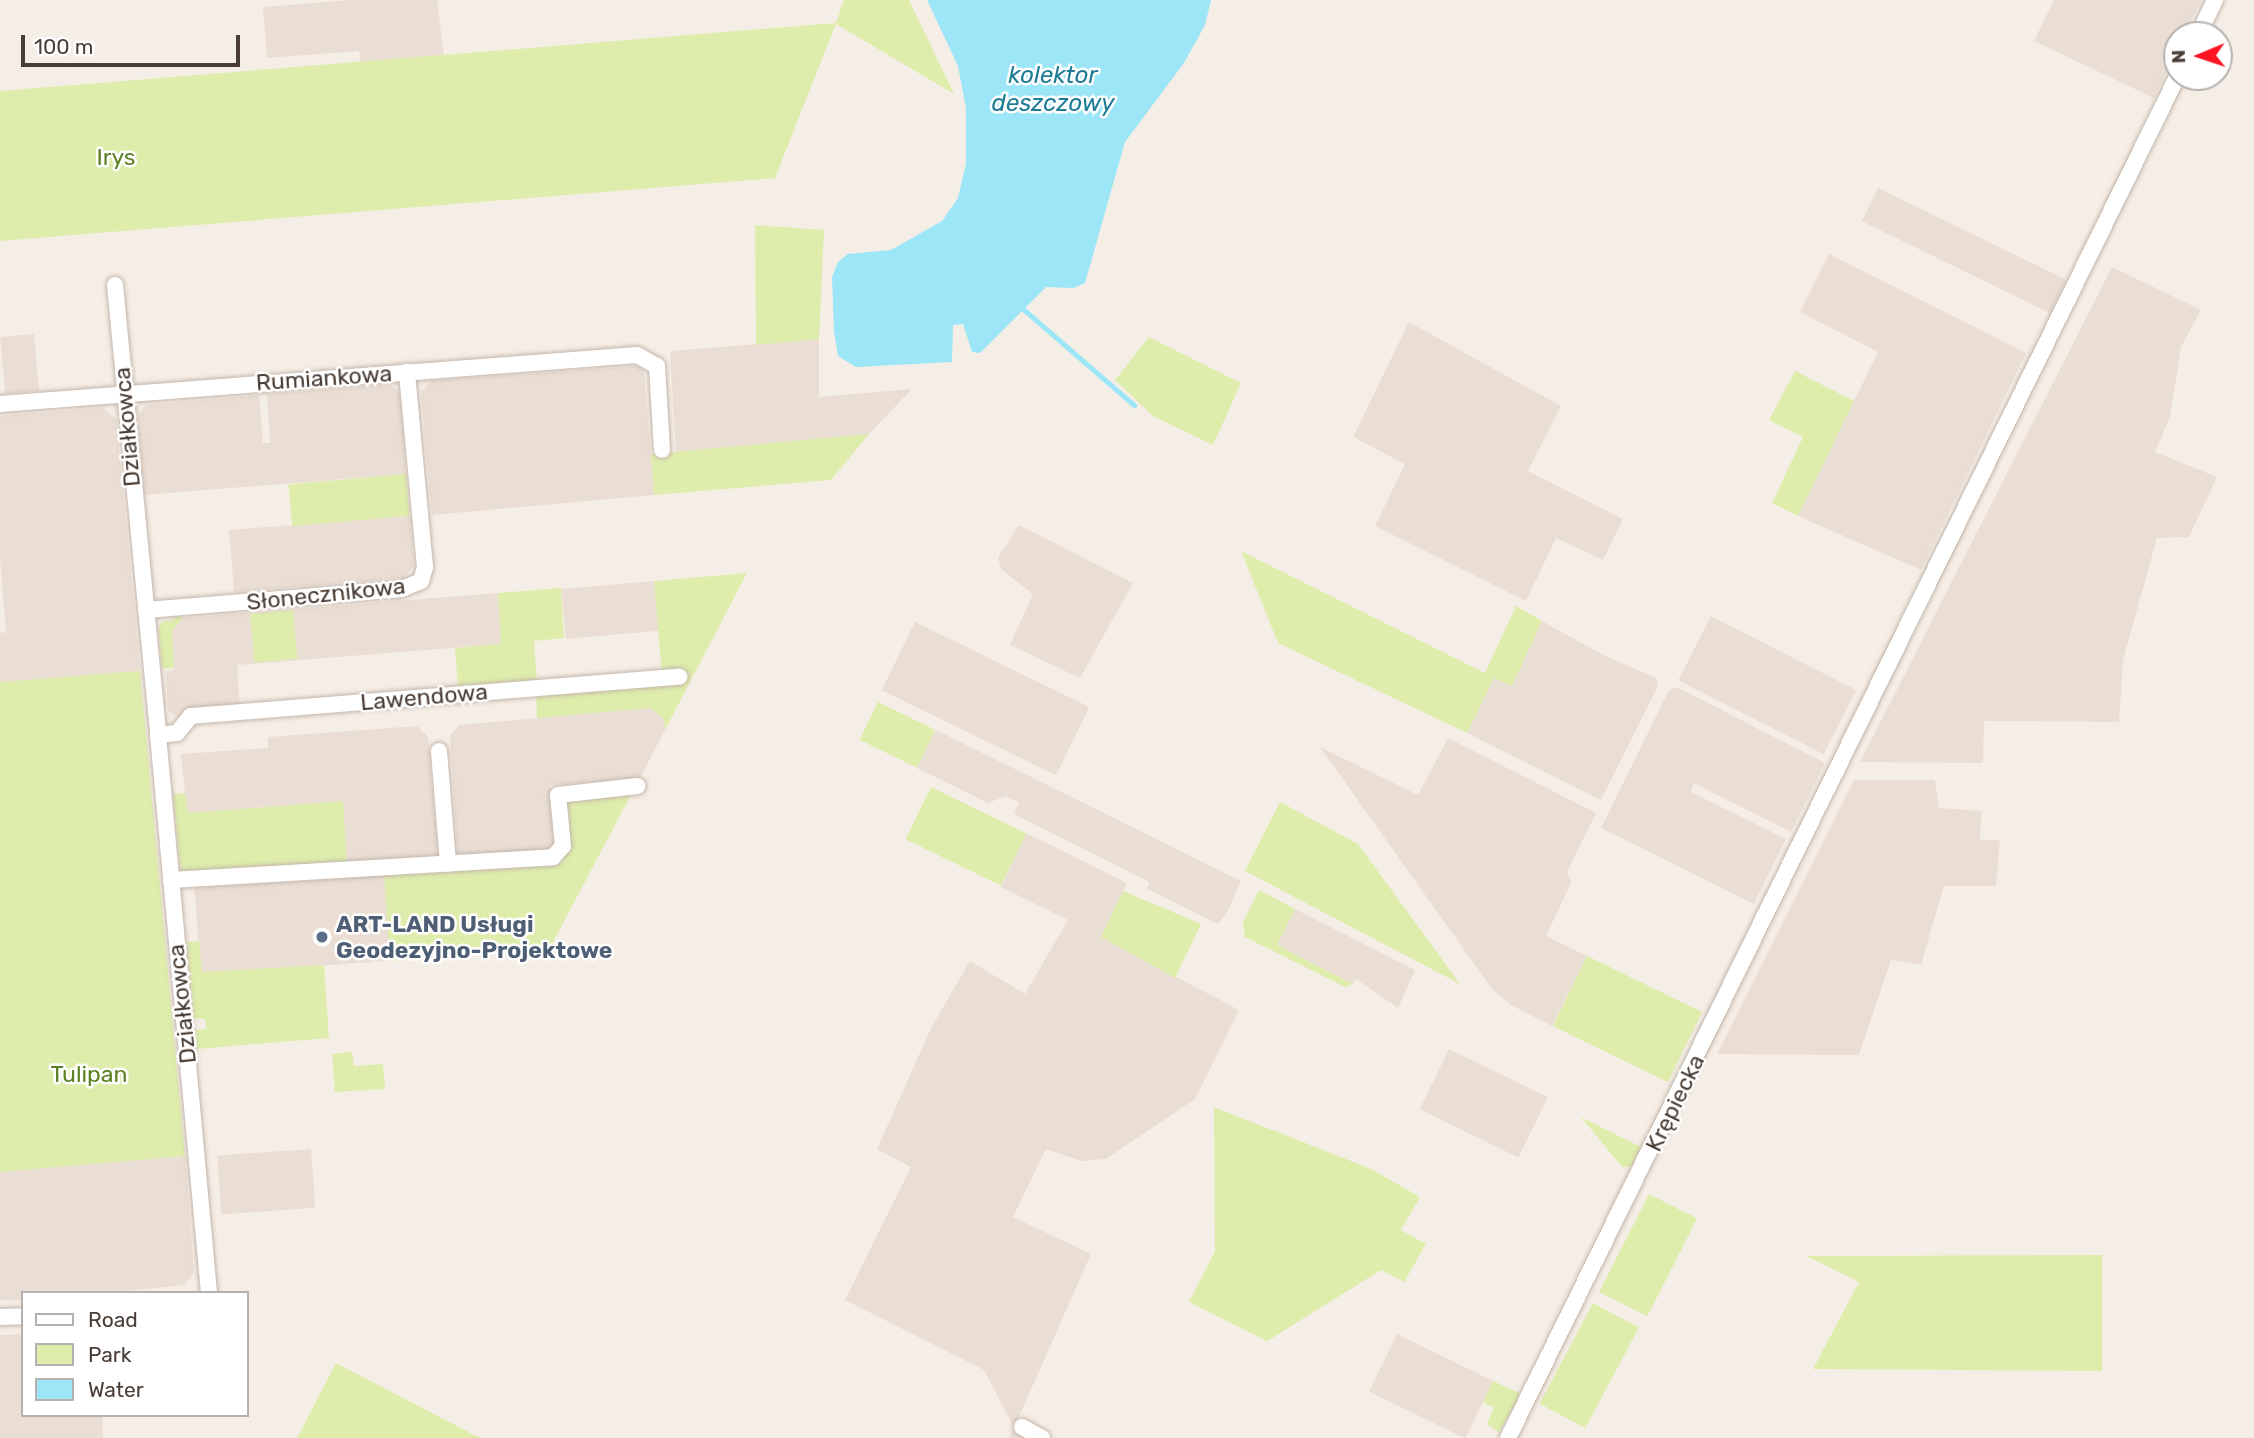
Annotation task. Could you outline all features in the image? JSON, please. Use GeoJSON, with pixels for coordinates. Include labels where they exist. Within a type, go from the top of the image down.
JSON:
{"type":"FeatureCollection","features":[{"type":"Feature","properties":{"kind":"street"},"geometry":{"type":"LineString","coordinates":[[2205,21],[2215,0]]}},
{"type":"Feature","properties":{"kind":"street","name":"Krępiecka"},"geometry":{"type":"LineString","coordinates":[[1508,1438],[2171,91]]}},
{"type":"Feature","properties":{"kind":"street","name":"Działkowca"},"geometry":{"type":"LineString","coordinates":[[115,285],[209,1291]]}},
{"type":"Feature","properties":{"kind":"street","name":"Rumiankowa"},"geometry":{"type":"LineString","coordinates":[[0,404],[407,372],[647,357],[657,366],[662,450]]}},
{"type":"Feature","properties":{"kind":"street","name":"Słonecznikowa"},"geometry":{"type":"LineString","coordinates":[[146,611],[416,585],[425,567],[407,372]]}},
{"type":"Feature","properties":{"kind":"street","name":"Lawendowa"},"geometry":{"type":"LineString","coordinates":[[158,735],[177,733],[191,716],[678,677]]}},
{"type":"Feature","properties":{"kind":"street"},"geometry":{"type":"LineString","coordinates":[[439,751],[447,864]]}},
{"type":"Feature","properties":{"kind":"street"},"geometry":{"type":"LineString","coordinates":[[171,880],[553,858],[563,846],[558,795],[637,786]]}},
{"type":"Feature","properties":{"kind":"street"},"geometry":{"type":"LineString","coordinates":[[0,1318],[21,1316]]}},
{"type":"Feature","properties":{"kind":"street"},"geometry":{"type":"LineString","coordinates":[[1022,1427],[1042,1438]]}},
{"type":"Feature","properties":{"kind":"shaded area"},"geometry":{"type":"Polygon","coordinates":[[[351,0],[437,0],[444,56],[361,63],[359,51],[267,58],[263,7],[351,0]]]}},
{"type":"Feature","properties":{"kind":"shaded area"},"geometry":{"type":"Polygon","coordinates":[[[2054,0],[2201,0],[2191,21],[2163,21],[2163,79],[2154,98],[2034,41],[2054,0]]]}},
{"type":"Feature","properties":{"kind":"shaded area"},"geometry":{"type":"Polygon","coordinates":[[[1878,188],[2067,280],[2051,313],[1862,221],[1878,188]]]}},
{"type":"Feature","properties":{"kind":"shaded area"},"geometry":{"type":"Polygon","coordinates":[[[1829,254],[2026,353],[1921,570],[1798,516],[1878,352],[1800,312],[1829,254]]]}},
{"type":"Feature","properties":{"kind":"shaded area"},"geometry":{"type":"Polygon","coordinates":[[[2112,267],[2201,310],[2181,347],[2170,417],[2155,452],[2217,477],[2189,537],[2157,538],[2123,660],[2119,722],[1984,721],[1983,763],[1860,762],[2112,267]]]}},
{"type":"Feature","properties":{"kind":"shaded area"},"geometry":{"type":"Polygon","coordinates":[[[1409,322],[1561,406],[1528,471],[1623,519],[1603,560],[1556,538],[1526,601],[1375,526],[1405,464],[1353,437],[1409,322]]]}},
{"type":"Feature","properties":{"kind":"shaded area"},"geometry":{"type":"Polygon","coordinates":[[[34,334],[39,391],[5,394],[0,337],[34,334]]]}},
{"type":"Feature","properties":{"kind":"shaded area"},"geometry":{"type":"Polygon","coordinates":[[[819,339],[819,397],[912,389],[869,434],[676,452],[670,351],[819,339]]]}},
{"type":"Feature","properties":{"kind":"shaded area"},"geometry":{"type":"Polygon","coordinates":[[[637,366],[644,371],[654,495],[432,515],[421,392],[431,381],[637,366]]]}},
{"type":"Feature","properties":{"kind":"shaded area"},"geometry":{"type":"Polygon","coordinates":[[[390,385],[400,394],[406,474],[144,495],[138,415],[146,405],[259,395],[263,443],[270,443],[267,394],[390,385]]]}},
{"type":"Feature","properties":{"kind":"shaded area"},"geometry":{"type":"Polygon","coordinates":[[[103,408],[116,419],[140,671],[0,682],[0,633],[6,632],[0,560],[0,416],[103,408]]]}},
{"type":"Feature","properties":{"kind":"shaded area"},"geometry":{"type":"Polygon","coordinates":[[[410,516],[414,566],[404,578],[234,592],[229,530],[410,516]]]}},
{"type":"Feature","properties":{"kind":"shaded area"},"geometry":{"type":"Polygon","coordinates":[[[1019,525],[1133,583],[1080,678],[1010,645],[1033,594],[1001,569],[998,557],[1019,525]]]}},
{"type":"Feature","properties":{"kind":"shaded area"},"geometry":{"type":"Polygon","coordinates":[[[654,581],[658,631],[566,639],[561,589],[654,581]]]}},
{"type":"Feature","properties":{"kind":"shaded area"},"geometry":{"type":"Polygon","coordinates":[[[498,593],[501,644],[237,665],[240,709],[180,714],[180,719],[168,711],[166,671],[174,670],[172,631],[183,618],[498,593]]]}},
{"type":"Feature","properties":{"kind":"shaded area"},"geometry":{"type":"Polygon","coordinates":[[[1711,616],[1856,690],[1824,754],[1678,680],[1711,616]]]}},
{"type":"Feature","properties":{"kind":"shaded area"},"geometry":{"type":"Polygon","coordinates":[[[1542,621],[1603,655],[1656,678],[1658,686],[1601,800],[1467,733],[1494,678],[1512,686],[1542,621]]]}},
{"type":"Feature","properties":{"kind":"shaded area"},"geometry":{"type":"Polygon","coordinates":[[[915,622],[1089,707],[1056,775],[882,690],[915,622]]]}},
{"type":"Feature","properties":{"kind":"shaded area"},"geometry":{"type":"Polygon","coordinates":[[[1677,687],[1825,763],[1791,832],[1694,783],[1691,792],[1786,839],[1754,904],[1601,828],[1669,690],[1677,687]]]}},
{"type":"Feature","properties":{"kind":"shaded area"},"geometry":{"type":"Polygon","coordinates":[[[650,708],[664,719],[665,730],[640,778],[550,785],[554,852],[458,858],[450,736],[459,725],[650,708]]]}},
{"type":"Feature","properties":{"kind":"shaded area"},"geometry":{"type":"Polygon","coordinates":[[[417,726],[428,737],[438,858],[347,864],[343,801],[187,813],[181,754],[268,748],[268,737],[417,726]]]}},
{"type":"Feature","properties":{"kind":"shaded area"},"geometry":{"type":"Polygon","coordinates":[[[936,730],[1241,881],[1227,913],[1218,924],[1147,889],[1149,882],[1014,814],[1019,803],[1006,796],[988,803],[917,768],[936,730]]]}},
{"type":"Feature","properties":{"kind":"shaded area"},"geometry":{"type":"Polygon","coordinates":[[[1448,738],[1596,813],[1567,872],[1571,883],[1546,936],[1587,956],[1552,1026],[1511,1005],[1492,989],[1320,747],[1418,795],[1448,738]]]}},
{"type":"Feature","properties":{"kind":"shaded area"},"geometry":{"type":"Polygon","coordinates":[[[1854,780],[1935,780],[1939,808],[1982,811],[1980,840],[2000,840],[1996,886],[1944,886],[1921,965],[1891,960],[1859,1055],[1717,1054],[1854,780]]]}},
{"type":"Feature","properties":{"kind":"shaded area"},"geometry":{"type":"Polygon","coordinates":[[[1026,833],[1127,883],[1101,937],[1239,1010],[1195,1099],[1106,1159],[1081,1161],[1046,1149],[1013,1217],[1091,1254],[1014,1428],[984,1370],[845,1300],[911,1167],[877,1149],[932,1026],[970,961],[1025,994],[1068,920],[1001,887],[1026,833]]]}},
{"type":"Feature","properties":{"kind":"shaded area"},"geometry":{"type":"Polygon","coordinates":[[[384,875],[390,961],[200,974],[194,888],[384,875]]]}},
{"type":"Feature","properties":{"kind":"shaded area"},"geometry":{"type":"Polygon","coordinates":[[[1295,909],[1415,970],[1398,1008],[1356,979],[1353,984],[1277,945],[1295,909]]]}},
{"type":"Feature","properties":{"kind":"shaded area"},"geometry":{"type":"Polygon","coordinates":[[[1449,1049],[1548,1097],[1518,1157],[1420,1109],[1449,1049]]]}},
{"type":"Feature","properties":{"kind":"shaded area"},"geometry":{"type":"Polygon","coordinates":[[[311,1149],[315,1208],[221,1214],[217,1156],[311,1149]]]}},
{"type":"Feature","properties":{"kind":"shaded area"},"geometry":{"type":"Polygon","coordinates":[[[185,1156],[194,1273],[184,1285],[125,1291],[21,1291],[21,1301],[0,1300],[0,1172],[185,1156]]]}},
{"type":"Feature","properties":{"kind":"shaded area"},"geometry":{"type":"Polygon","coordinates":[[[21,1334],[21,1417],[102,1417],[103,1438],[0,1438],[0,1335],[21,1334]]]}},
{"type":"Feature","properties":{"kind":"shaded area"},"geometry":{"type":"Polygon","coordinates":[[[1397,1334],[1493,1381],[1465,1438],[1369,1392],[1397,1334]]]}},
{"type":"Feature","properties":{"kind":"shaded area"},"geometry":{"type":"Polygon","coordinates":[[[1014,1428],[1032,1438],[1009,1438],[1014,1428]]]}},
{"type":"Feature","properties":{"kind":"green space","name":"Irys"},"geometry":{"type":"Polygon","coordinates":[[[844,0],[909,0],[954,94],[836,24],[775,178],[0,241],[0,91],[836,23],[844,0]]]}},
{"type":"Feature","properties":{"kind":"green space"},"geometry":{"type":"Polygon","coordinates":[[[755,225],[824,230],[819,339],[756,345],[755,225]]]}},
{"type":"Feature","properties":{"kind":"green space"},"geometry":{"type":"Polygon","coordinates":[[[1149,337],[1241,383],[1213,445],[1153,416],[1115,380],[1149,337]]]}},
{"type":"Feature","properties":{"kind":"green space"},"geometry":{"type":"Polygon","coordinates":[[[1795,371],[1854,401],[1798,516],[1772,503],[1803,437],[1769,420],[1795,371]]]}},
{"type":"Feature","properties":{"kind":"green space"},"geometry":{"type":"Polygon","coordinates":[[[869,434],[831,480],[654,495],[651,454],[869,434]]]}},
{"type":"Feature","properties":{"kind":"green space"},"geometry":{"type":"Polygon","coordinates":[[[406,474],[410,516],[292,526],[288,484],[406,474]]]}},
{"type":"Feature","properties":{"kind":"green space"},"geometry":{"type":"Polygon","coordinates":[[[1241,551],[1485,673],[1516,606],[1542,621],[1512,686],[1494,678],[1467,733],[1278,643],[1241,551]]]}},
{"type":"Feature","properties":{"kind":"green space"},"geometry":{"type":"Polygon","coordinates":[[[747,573],[665,730],[664,719],[650,708],[537,718],[536,691],[662,674],[654,581],[747,573]]]}},
{"type":"Feature","properties":{"kind":"green space"},"geometry":{"type":"Polygon","coordinates":[[[561,588],[564,638],[534,641],[537,683],[458,690],[455,648],[501,644],[498,593],[561,588]]]}},
{"type":"Feature","properties":{"kind":"green space"},"geometry":{"type":"Polygon","coordinates":[[[293,610],[297,659],[254,663],[250,614],[293,610]]]}},
{"type":"Feature","properties":{"kind":"green space"},"geometry":{"type":"Polygon","coordinates":[[[174,614],[183,618],[172,631],[174,668],[162,669],[158,628],[162,622],[174,620],[174,614]]]}},
{"type":"Feature","properties":{"kind":"green space","name":"Tulipan"},"geometry":{"type":"Polygon","coordinates":[[[140,671],[185,1156],[0,1172],[0,682],[140,671]]]}},
{"type":"Feature","properties":{"kind":"green space"},"geometry":{"type":"Polygon","coordinates":[[[878,702],[936,730],[917,768],[860,740],[878,702]]]}},
{"type":"Feature","properties":{"kind":"green space"},"geometry":{"type":"Polygon","coordinates":[[[931,787],[1026,833],[1001,886],[906,839],[931,787]]]}},
{"type":"Feature","properties":{"kind":"green space"},"geometry":{"type":"Polygon","coordinates":[[[634,789],[550,948],[390,961],[384,875],[560,860],[564,808],[570,799],[634,789]]]}},
{"type":"Feature","properties":{"kind":"green space"},"geometry":{"type":"Polygon","coordinates":[[[185,793],[188,813],[343,801],[347,864],[181,875],[173,794],[185,793]]]}},
{"type":"Feature","properties":{"kind":"green space"},"geometry":{"type":"Polygon","coordinates":[[[1280,802],[1358,844],[1460,984],[1245,871],[1280,802]]]}},
{"type":"Feature","properties":{"kind":"green space"},"geometry":{"type":"Polygon","coordinates":[[[1259,890],[1295,909],[1277,945],[1353,984],[1345,987],[1245,937],[1243,922],[1259,890]]]}},
{"type":"Feature","properties":{"kind":"green space"},"geometry":{"type":"Polygon","coordinates":[[[1123,891],[1201,924],[1175,978],[1101,937],[1123,891]]]}},
{"type":"Feature","properties":{"kind":"green space"},"geometry":{"type":"Polygon","coordinates":[[[199,941],[202,972],[324,965],[329,1038],[197,1049],[194,1030],[206,1029],[205,1019],[193,1018],[187,942],[199,941]]]}},
{"type":"Feature","properties":{"kind":"green space"},"geometry":{"type":"Polygon","coordinates":[[[1587,956],[1702,1012],[1668,1082],[1553,1026],[1587,956]]]}},
{"type":"Feature","properties":{"kind":"green space"},"geometry":{"type":"Polygon","coordinates":[[[352,1052],[354,1066],[383,1064],[385,1089],[335,1092],[332,1054],[352,1052]]]}},
{"type":"Feature","properties":{"kind":"green space"},"geometry":{"type":"Polygon","coordinates":[[[1214,1107],[1371,1169],[1420,1197],[1401,1230],[1426,1244],[1404,1282],[1381,1270],[1267,1341],[1189,1302],[1215,1251],[1214,1107]]]}},
{"type":"Feature","properties":{"kind":"green space"},"geometry":{"type":"Polygon","coordinates":[[[1581,1117],[1641,1147],[1631,1167],[1622,1167],[1581,1117]]]}},
{"type":"Feature","properties":{"kind":"green space"},"geometry":{"type":"Polygon","coordinates":[[[1649,1194],[1697,1219],[1647,1317],[1599,1292],[1649,1194]]]}},
{"type":"Feature","properties":{"kind":"green space"},"geometry":{"type":"Polygon","coordinates":[[[2102,1255],[2102,1371],[1813,1369],[1859,1282],[1806,1256],[2102,1255]]]}},
{"type":"Feature","properties":{"kind":"green space"},"geometry":{"type":"Polygon","coordinates":[[[1593,1303],[1639,1327],[1585,1428],[1539,1404],[1593,1303]]]}},
{"type":"Feature","properties":{"kind":"green space"},"geometry":{"type":"Polygon","coordinates":[[[336,1363],[480,1438],[297,1438],[336,1363]]]}},
{"type":"Feature","properties":{"kind":"green space"},"geometry":{"type":"Polygon","coordinates":[[[1493,1381],[1522,1394],[1499,1432],[1487,1424],[1494,1408],[1483,1402],[1493,1381]]]}},
{"type":"Feature","properties":{"kind":"water","name":"kolektor deszczowy"},"geometry":{"type":"Polygon","coordinates":[[[927,0],[1211,0],[1205,25],[1184,63],[1125,142],[1085,283],[1074,288],[1046,287],[980,353],[972,352],[963,324],[953,325],[952,362],[856,367],[838,356],[832,277],[838,262],[848,254],[891,250],[942,221],[958,198],[966,164],[966,108],[958,66],[927,0]]]}},
{"type":"Feature","properties":{"kind":"waterway"},"geometry":{"type":"LineString","coordinates":[[1021,307],[1134,405]]}},
{"type":"Feature","properties":{"kind":"place","name":"ART-LAND Usługi Geodezyjno-Projektowe"},"geometry":{"type":"Point","coordinates":[322,937]}}]}
